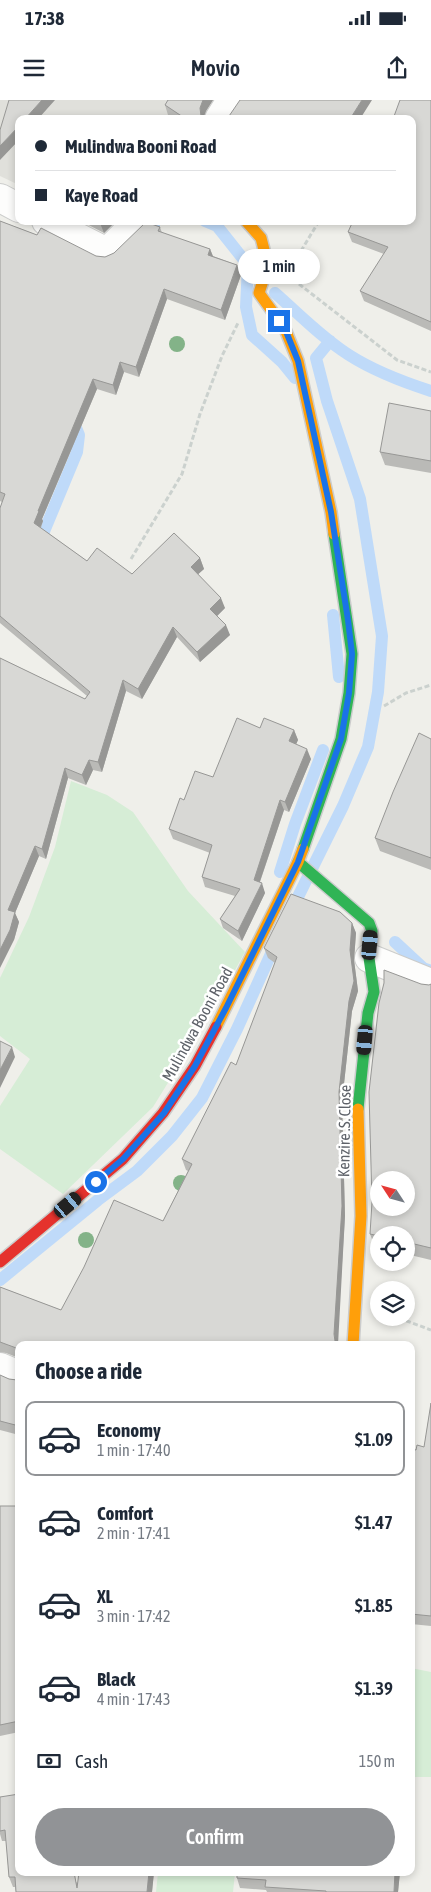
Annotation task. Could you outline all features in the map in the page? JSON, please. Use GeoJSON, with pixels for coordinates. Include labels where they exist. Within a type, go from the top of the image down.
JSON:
{"type":"FeatureCollection","features":[{"type":"Feature","properties":{"kind":"street"},"geometry":{"type":"LineString","coordinates":[[222,115],[231,100]]}},
{"type":"Feature","properties":{"kind":"street"},"geometry":{"type":"LineString","coordinates":[[0,198],[15,206]]}},
{"type":"Feature","properties":{"kind":"street"},"geometry":{"type":"LineString","coordinates":[[54,225],[107,252],[134,225]]}},
{"type":"Feature","properties":{"kind":"street"},"geometry":{"type":"LineString","coordinates":[[250,225],[261,238],[268,264],[259,293]]}},
{"type":"Feature","properties":{"kind":"street","name":"Mulindwa Booni Road"},"geometry":{"type":"LineString","coordinates":[[0,1262],[123,1159],[164,1113],[195,1066],[298,862],[341,739],[349,693],[352,654],[331,512],[298,361],[285,329],[259,293]]}},
{"type":"Feature","properties":{"kind":"street","name":"Kenzire .S. Close"},"geometry":{"type":"LineString","coordinates":[[298,862],[369,923],[372,931],[369,958],[374,992],[368,1013],[358,1104],[360,1216],[353,1341]]}},
{"type":"Feature","properties":{"kind":"street"},"geometry":{"type":"LineString","coordinates":[[369,958],[431,982]]}},
{"type":"Feature","properties":{"kind":"street"},"geometry":{"type":"LineString","coordinates":[[0,1368],[15,1374]]}},
{"type":"Feature","properties":{"kind":"path"},"geometry":{"type":"LineString","coordinates":[[300,252],[317,225]]}},
{"type":"Feature","properties":{"kind":"path"},"geometry":{"type":"LineString","coordinates":[[294,281],[397,360],[431,372]]}},
{"type":"Feature","properties":{"kind":"path"},"geometry":{"type":"LineString","coordinates":[[131,559],[182,474],[200,414],[222,356],[246,307],[259,293]]}},
{"type":"Feature","properties":{"kind":"path"},"geometry":{"type":"LineString","coordinates":[[355,1323],[407,1321],[431,1330]]}},
{"type":"Feature","properties":{"kind":"shaded area"},"geometry":{"type":"Polygon","coordinates":[[[0,100],[183,100],[175,115],[15,115],[15,183],[0,176],[0,100]]]}},
{"type":"Feature","properties":{"kind":"green space"},"geometry":{"type":"Polygon","coordinates":[[[71,781],[107,795],[133,812],[188,891],[245,952],[216,1005],[153,1107],[63,1194],[0,1149],[0,1106],[30,1059],[0,1036],[0,978],[29,917],[55,847],[71,781]]]}},
{"type":"Feature","properties":{"kind":"green space"},"geometry":{"type":"Polygon","coordinates":[[[415,1669],[431,1672],[431,1777],[415,1777],[415,1669]]]}},
{"type":"Feature","properties":{"kind":"green space"},"geometry":{"type":"Polygon","coordinates":[[[158,1876],[235,1876],[233,1892],[156,1892],[158,1876]]]}},
{"type":"Feature","properties":{"kind":"building"},"geometry":{"type":"Polygon","coordinates":[[[9,100],[42,100],[29,115],[15,115],[15,130],[0,146],[0,130],[9,100]]]}},
{"type":"Feature","properties":{"kind":"building"},"geometry":{"type":"Polygon","coordinates":[[[168,100],[203,100],[200,108],[201,115],[180,115],[165,105],[168,100]]]}},
{"type":"Feature","properties":{"kind":"building"},"geometry":{"type":"Polygon","coordinates":[[[240,100],[362,100],[353,115],[230,115],[240,100]]]}},
{"type":"Feature","properties":{"kind":"building"},"geometry":{"type":"Polygon","coordinates":[[[400,100],[431,100],[431,322],[360,291],[388,247],[348,232],[351,225],[416,225],[416,115],[394,115],[400,100]]]}},
{"type":"Feature","properties":{"kind":"building"},"geometry":{"type":"Polygon","coordinates":[[[0,221],[37,235],[41,228],[96,256],[105,257],[114,253],[143,225],[154,225],[160,227],[158,231],[210,249],[208,255],[237,265],[221,310],[164,289],[136,367],[120,362],[113,385],[93,379],[38,511],[34,523],[87,561],[97,548],[132,574],[174,533],[200,558],[191,567],[221,598],[210,609],[226,625],[197,652],[173,627],[138,689],[123,680],[98,762],[89,760],[82,775],[65,768],[42,849],[35,846],[8,910],[15,912],[10,930],[0,950],[0,658],[85,699],[90,692],[0,616],[0,508],[5,494],[0,492],[0,221]]]}},
{"type":"Feature","properties":{"kind":"building"},"geometry":{"type":"Polygon","coordinates":[[[389,403],[431,411],[431,461],[380,452],[389,403]]]}},
{"type":"Feature","properties":{"kind":"building"},"geometry":{"type":"Polygon","coordinates":[[[237,718],[260,728],[264,718],[294,730],[289,741],[307,749],[285,802],[280,800],[254,880],[262,883],[238,931],[220,919],[240,889],[202,877],[212,845],[169,829],[180,798],[184,800],[195,771],[213,777],[237,718]]]}},
{"type":"Feature","properties":{"kind":"building"},"geometry":{"type":"Polygon","coordinates":[[[419,733],[431,739],[431,858],[375,838],[419,733]]]}},
{"type":"Feature","properties":{"kind":"building"},"geometry":{"type":"Polygon","coordinates":[[[291,894],[340,912],[352,923],[350,950],[354,981],[349,1001],[339,1092],[342,1206],[335,1341],[15,1341],[15,1348],[0,1342],[0,1287],[61,1310],[84,1267],[114,1200],[163,1221],[192,1164],[182,1159],[231,1062],[236,1065],[277,957],[264,948],[291,894]]]}},
{"type":"Feature","properties":{"kind":"building"},"geometry":{"type":"Polygon","coordinates":[[[384,970],[421,984],[431,984],[431,1248],[415,1244],[415,1226],[370,1226],[371,1216],[415,1216],[415,1171],[371,1171],[369,1092],[379,1003],[384,983],[384,970]]]}},
{"type":"Feature","properties":{"kind":"building"},"geometry":{"type":"Polygon","coordinates":[[[0,1041],[12,1047],[0,1070],[0,1041]]]}},
{"type":"Feature","properties":{"kind":"building"},"geometry":{"type":"Polygon","coordinates":[[[0,1375],[15,1380],[15,1425],[0,1421],[0,1375]]]}},
{"type":"Feature","properties":{"kind":"building"},"geometry":{"type":"Polygon","coordinates":[[[431,1403],[431,1616],[415,1614],[415,1450],[417,1445],[424,1447],[431,1403]]]}},
{"type":"Feature","properties":{"kind":"building"},"geometry":{"type":"Polygon","coordinates":[[[0,1506],[15,1506],[15,1722],[0,1725],[0,1506]]]}},
{"type":"Feature","properties":{"kind":"building"},"geometry":{"type":"Polygon","coordinates":[[[15,1795],[15,1876],[75,1876],[77,1888],[78,1876],[149,1876],[147,1892],[16,1892],[15,1877],[9,1877],[5,1830],[0,1831],[0,1797],[15,1795]]]}},
{"type":"Feature","properties":{"kind":"building"},"geometry":{"type":"Polygon","coordinates":[[[237,1876],[395,1876],[394,1892],[326,1892],[265,1887],[266,1880],[237,1878],[237,1876]]]}},
{"type":"Feature","properties":{"kind":"waterway"},"geometry":{"type":"LineString","coordinates":[[149,241],[154,225]]}},
{"type":"Feature","properties":{"kind":"waterway"},"geometry":{"type":"LineString","coordinates":[[215,225],[248,265],[246,307],[252,335],[282,362],[295,378]]}},
{"type":"Feature","properties":{"kind":"waterway"},"geometry":{"type":"LineString","coordinates":[[275,293],[320,333],[349,355],[389,376],[431,391]]}},
{"type":"Feature","properties":{"kind":"waterway"},"geometry":{"type":"LineString","coordinates":[[291,911],[343,806],[368,747],[378,692],[382,636],[360,499],[327,401],[316,358],[330,341]]}},
{"type":"Feature","properties":{"kind":"waterway"},"geometry":{"type":"LineString","coordinates":[[38,546],[77,452],[79,435],[72,418]]}},
{"type":"Feature","properties":{"kind":"waterway"},"geometry":{"type":"LineString","coordinates":[[333,615],[339,677]]}},
{"type":"Feature","properties":{"kind":"waterway"},"geometry":{"type":"LineString","coordinates":[[280,872],[295,824],[323,750]]}},
{"type":"Feature","properties":{"kind":"waterway"},"geometry":{"type":"LineString","coordinates":[[395,942],[423,968],[431,971]]}},
{"type":"Feature","properties":{"kind":"waterway"},"geometry":{"type":"LineString","coordinates":[[0,1280],[98,1200],[137,1171],[172,1136],[202,1098],[237,1029],[275,945]]}},
{"type":"Feature","properties":{"kind":"traffic: fast"},"geometry":{"type":"LineString","coordinates":[[303,849],[341,739],[349,693],[352,654],[334,534]]}},
{"type":"Feature","properties":{"kind":"traffic: fast"},"geometry":{"type":"LineString","coordinates":[[298,862],[369,923],[372,931],[369,958],[374,992],[368,1013],[358,1109]]}},
{"type":"Feature","properties":{"kind":"traffic: slow"},"geometry":{"type":"LineString","coordinates":[[250,225],[261,238],[268,265],[259,293],[285,329],[298,361],[331,512],[334,534]]}},
{"type":"Feature","properties":{"kind":"traffic: slow"},"geometry":{"type":"LineString","coordinates":[[216,1027],[303,849]]}},
{"type":"Feature","properties":{"kind":"traffic: slow"},"geometry":{"type":"LineString","coordinates":[[353,1341],[361,1216],[358,1109]]}},
{"type":"Feature","properties":{"kind":"traffic: jam"},"geometry":{"type":"LineString","coordinates":[[0,1262],[123,1159],[163,1113],[195,1066],[216,1027]]}},
{"type":"Feature","properties":{"kind":"route"},"geometry":{"type":"LineString","coordinates":[[96,1182],[123,1159],[164,1113],[195,1066],[226,1008],[298,862],[341,739],[349,693],[352,654],[348,620],[331,512],[298,361],[294,347],[279,321]]}}]}
